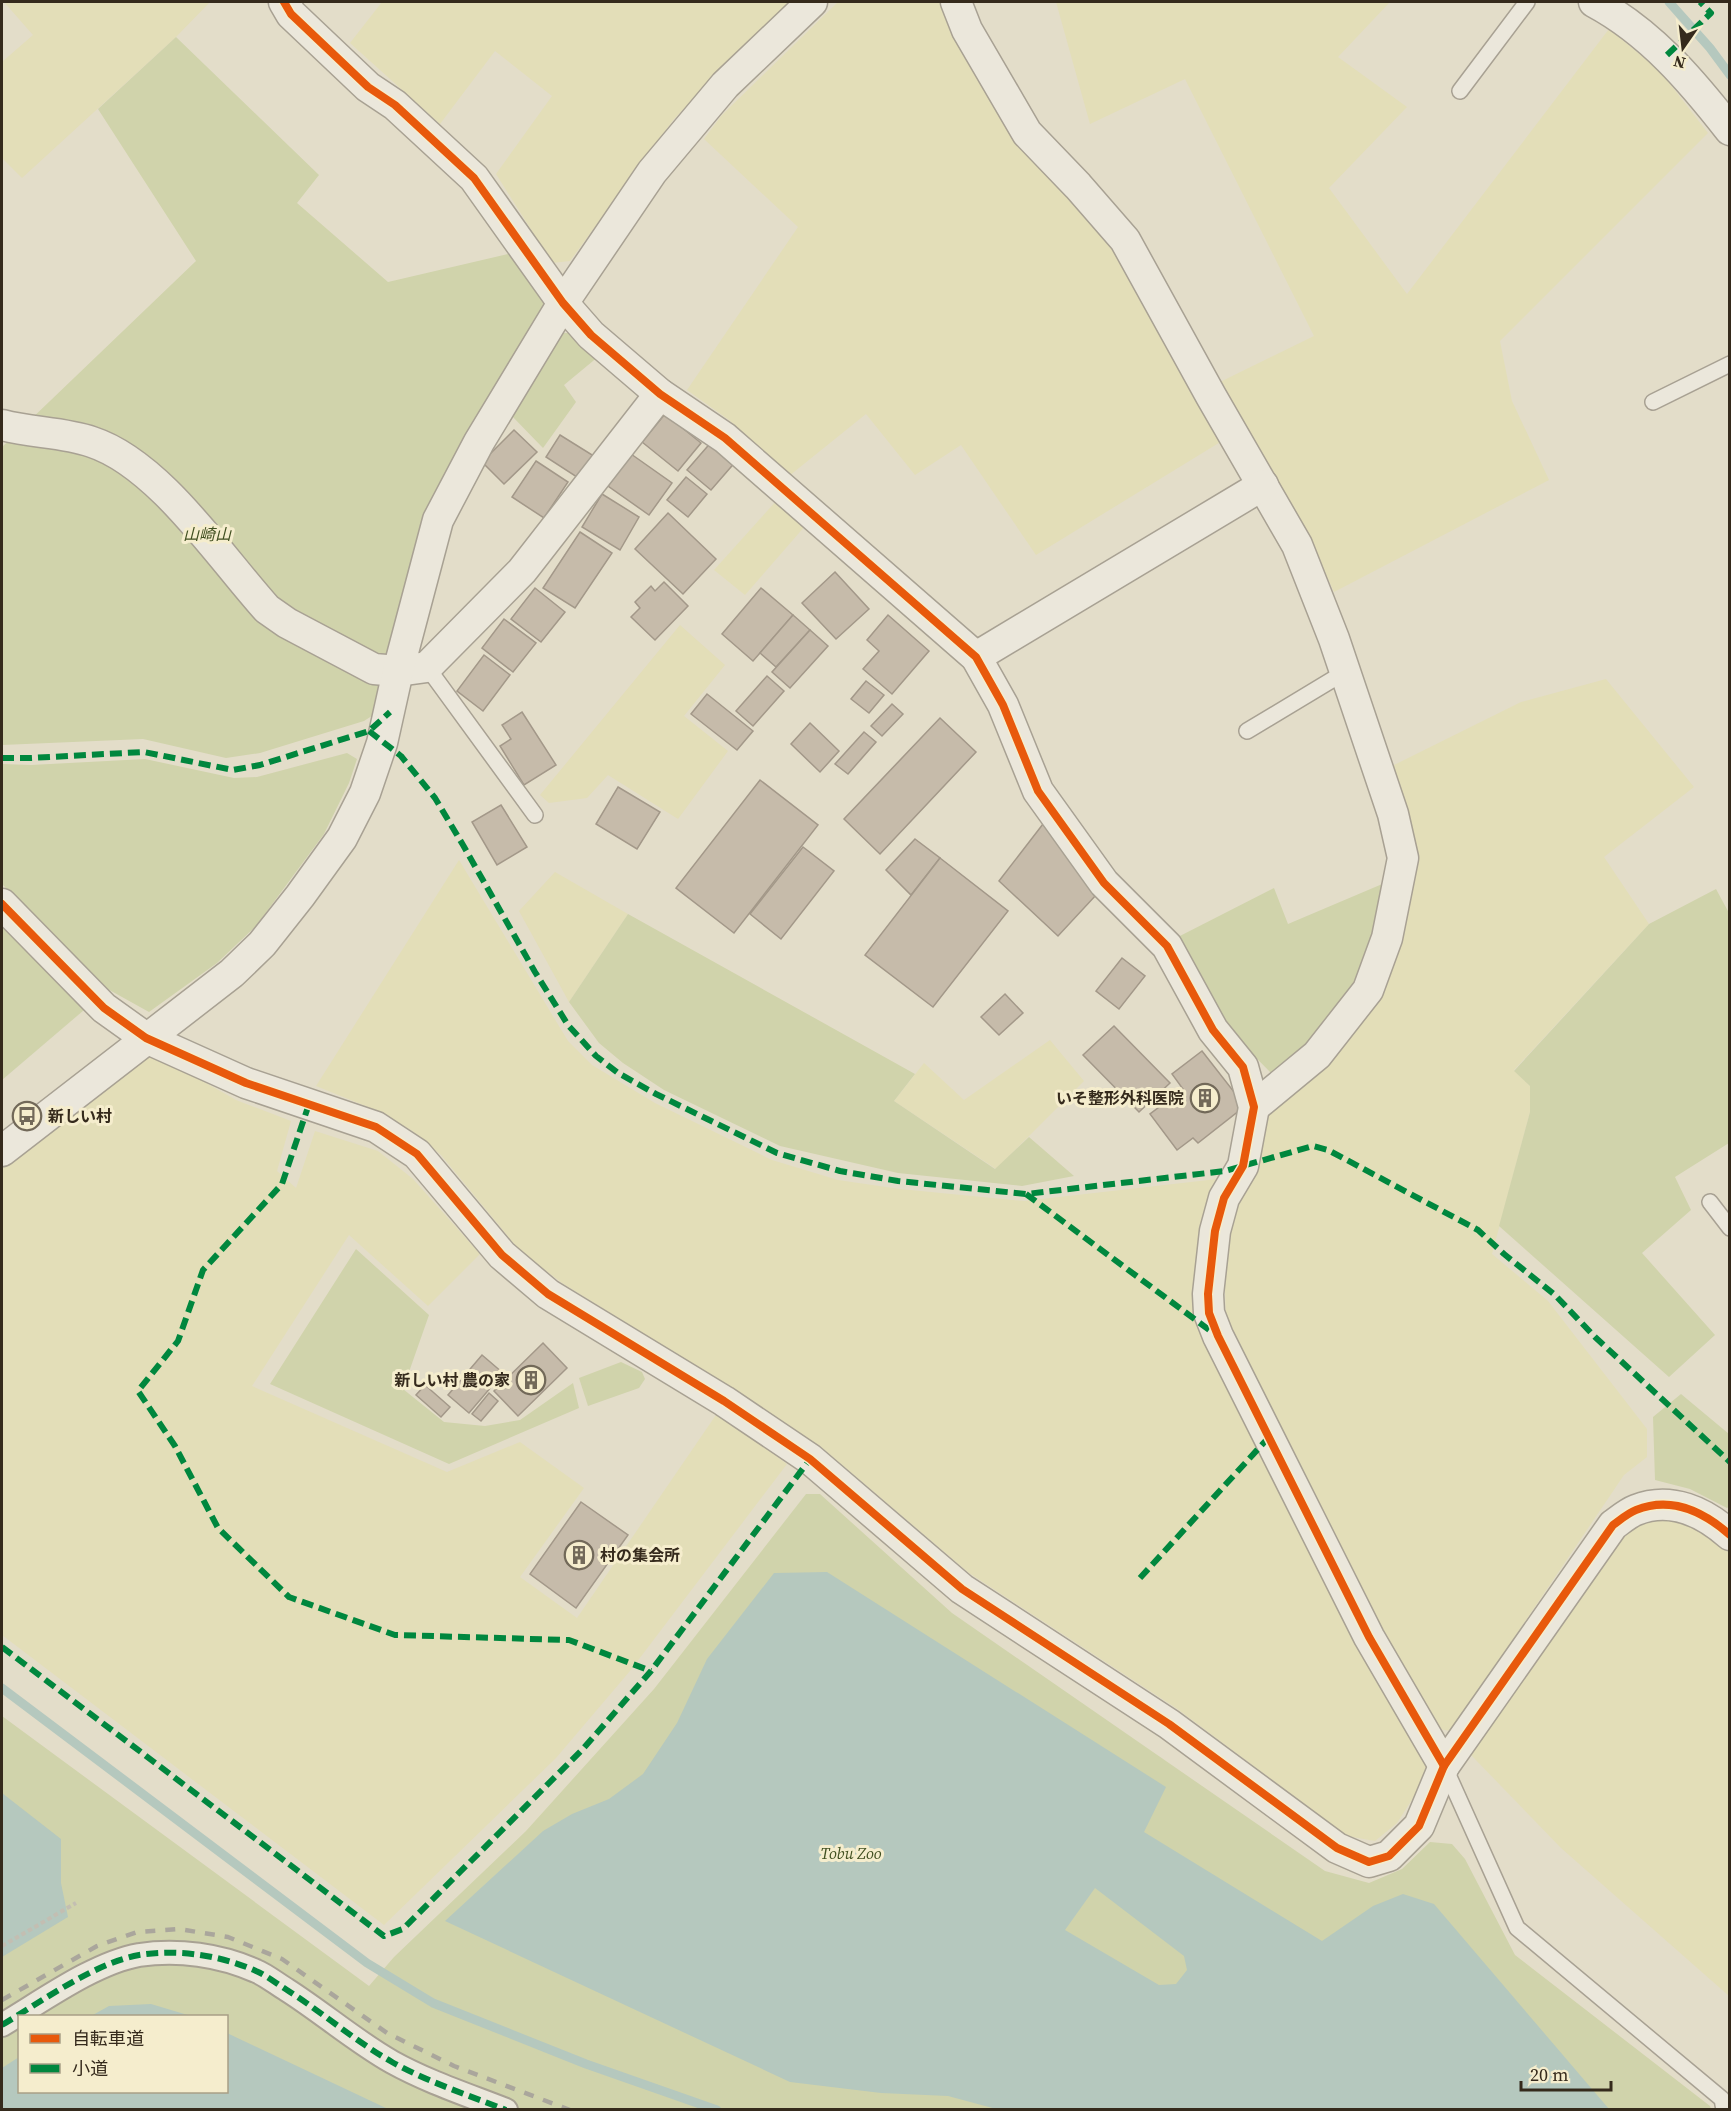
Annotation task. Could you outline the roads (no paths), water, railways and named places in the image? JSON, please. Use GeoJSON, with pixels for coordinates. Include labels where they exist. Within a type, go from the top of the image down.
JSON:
{"type":"FeatureCollection","features":[{"type":"Feature","properties":{"kind":"street"},"geometry":{"type":"LineString","coordinates":[[284,2],[291,14],[368,87],[395,105],[474,178],[564,303],[591,335],[660,394],[725,438],[976,657],[1003,705],[1038,792],[1104,883],[1167,946],[1213,1030],[1243,1067],[1254,1107],[1243,1166],[1224,1198],[1215,1231],[1208,1294],[1209,1313],[1218,1336],[1369,1637],[1444,1766]]}},
{"type":"Feature","properties":{"kind":"street"},"geometry":{"type":"LineString","coordinates":[[2,1151],[232,973],[262,944],[342,838],[365,793],[379,753],[438,520],[478,442],[564,303],[652,172],[725,85],[812,2]]}},
{"type":"Feature","properties":{"kind":"street"},"geometry":{"type":"LineString","coordinates":[[956,2],[968,30],[1027,133],[1078,186],[1125,240],[1297,545],[1345,672],[1393,814],[1403,858],[1387,938],[1368,990],[1317,1055],[1254,1107]]}},
{"type":"Feature","properties":{"kind":"street"},"geometry":{"type":"LineString","coordinates":[[1594,2],[1617,14],[1667,55],[1730,130]]}},
{"type":"Feature","properties":{"kind":"street"},"geometry":{"type":"LineString","coordinates":[[2,425],[92,441],[116,453],[166,492],[267,609],[287,623],[374,669],[398,671],[428,667],[522,571],[660,394]]}},
{"type":"Feature","properties":{"kind":"street"},"geometry":{"type":"LineString","coordinates":[[976,657],[1263,485]]}},
{"type":"Feature","properties":{"kind":"street"},"geometry":{"type":"LineString","coordinates":[[2,904],[104,1008],[147,1038],[246,1083],[376,1127],[417,1154],[502,1255],[548,1294],[724,1401],[810,1459],[962,1588],[1169,1724],[1337,1848],[1369,1862],[1389,1856],[1419,1826],[1444,1766],[1613,1525],[1635,1510],[1657,1504],[1687,1508],[1714,1522],[1730,1535]]}},
{"type":"Feature","properties":{"kind":"street"},"geometry":{"type":"LineString","coordinates":[[19,2015],[96,1970],[138,1955],[180,1952],[223,1960],[257,1971],[393,2062],[436,2083],[506,2109]]}},
{"type":"Feature","properties":{"kind":"street"},"geometry":{"type":"LineString","coordinates":[[2,2025],[18,2016]]}},
{"type":"Feature","properties":{"kind":"lane"},"geometry":{"type":"LineString","coordinates":[[1460,91],[1527,2]]}},
{"type":"Feature","properties":{"kind":"lane"},"geometry":{"type":"LineString","coordinates":[[1653,402],[1730,364]]}},
{"type":"Feature","properties":{"kind":"lane"},"geometry":{"type":"LineString","coordinates":[[428,667],[535,815]]}},
{"type":"Feature","properties":{"kind":"lane"},"geometry":{"type":"LineString","coordinates":[[1247,731],[1345,672]]}},
{"type":"Feature","properties":{"kind":"lane"},"geometry":{"type":"LineString","coordinates":[[1710,1202],[1730,1228]]}},
{"type":"Feature","properties":{"kind":"lane"},"geometry":{"type":"LineString","coordinates":[[1444,1766],[1517,1928],[1722,2099],[1724,2109]]}},
{"type":"Feature","properties":{"kind":"waterway"},"geometry":{"type":"LineString","coordinates":[[1669,2],[1710,48],[1730,75]]}},
{"type":"Feature","properties":{"kind":"waterway"},"geometry":{"type":"LineString","coordinates":[[2,1688],[367,1963],[433,2003],[586,2064],[717,2110]]}},
{"type":"Feature","properties":{"kind":"railway"},"geometry":{"type":"LineString","coordinates":[[2,2000],[97,1946],[137,1932],[179,1929],[228,1937],[282,1959],[387,2033],[454,2066],[570,2110]]}},
{"type":"Feature","properties":{"kind":"place","name":"いそ整形外科医院"},"geometry":{"type":"Point","coordinates":[1205,1098]}},
{"type":"Feature","properties":{"kind":"place","name":"新しい村"},"geometry":{"type":"Point","coordinates":[27,1116]}},
{"type":"Feature","properties":{"kind":"place","name":"新しい村 農の家"},"geometry":{"type":"Point","coordinates":[531,1380]}},
{"type":"Feature","properties":{"kind":"place","name":"村の集会所"},"geometry":{"type":"Point","coordinates":[579,1555]}},
{"type":"Feature","properties":{"kind":"park label","name":"山崎山"},"geometry":{"type":"Point","coordinates":[207,534]}},
{"type":"Feature","properties":{"kind":"park label","name":"Tobu Zoo"},"geometry":{"type":"Point","coordinates":[851,1853]}}]}
